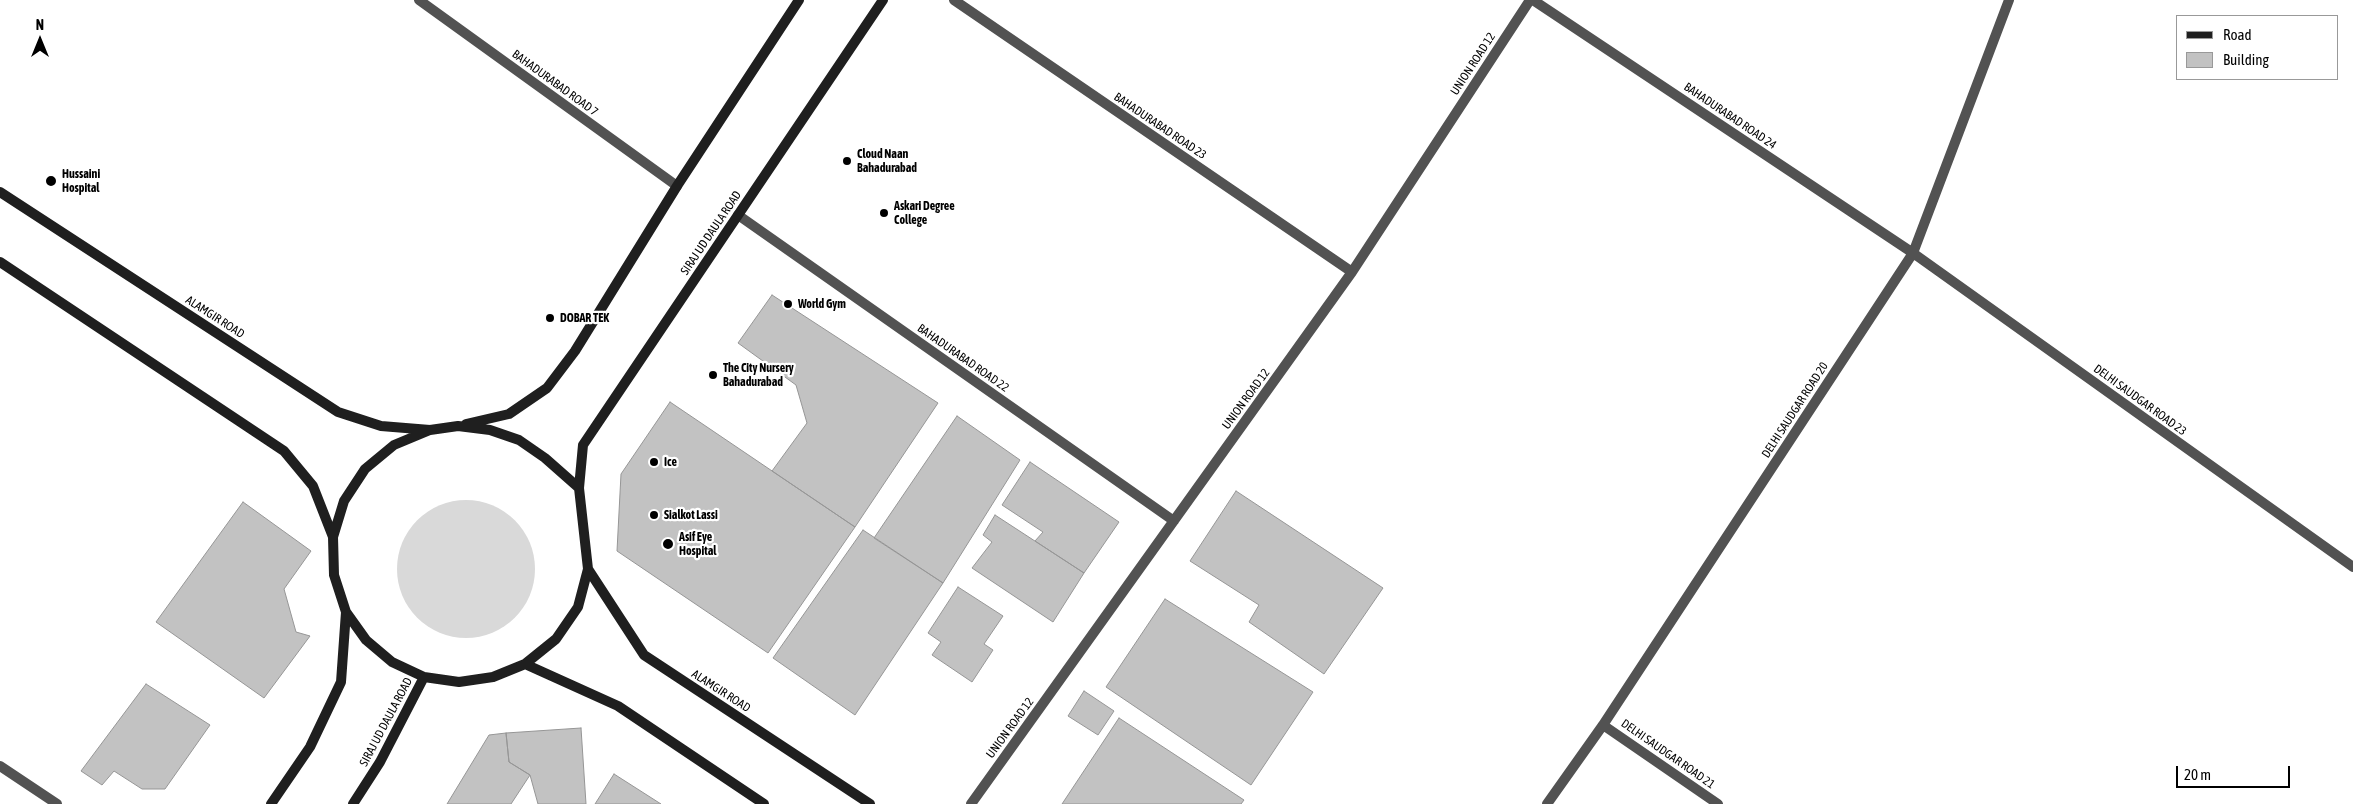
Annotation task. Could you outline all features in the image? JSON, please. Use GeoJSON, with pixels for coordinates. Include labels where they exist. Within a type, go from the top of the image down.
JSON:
{"type":"FeatureCollection","features":[{"type":"Feature","properties":{"kind":"main road"},"geometry":{"type":"LineString","coordinates":[[588,569],[578,607],[556,640],[525,664],[493,677],[459,682],[424,677],[392,662],[366,640],[346,612],[334,575],[333,537],[344,501],[365,469],[394,445],[430,430],[458,426],[509,414],[547,388],[575,351],[677,186],[799,0]]}},
{"type":"Feature","properties":{"kind":"main road","name":"SIRAJ UD DAULA ROAD"},"geometry":{"type":"LineString","coordinates":[[588,569],[579,488],[583,445],[882,0]]}},
{"type":"Feature","properties":{"kind":"main road","name":"ALAMGIR ROAD"},"geometry":{"type":"LineString","coordinates":[[0,192],[338,412],[381,426],[430,430]]}},
{"type":"Feature","properties":{"kind":"main road"},"geometry":{"type":"LineString","coordinates":[[0,262],[284,451],[312,486],[333,537]]}},
{"type":"Feature","properties":{"kind":"main road"},"geometry":{"type":"LineString","coordinates":[[458,426],[490,430],[519,440],[546,458],[579,488]]}},
{"type":"Feature","properties":{"kind":"main road","name":"ALAMGIR ROAD"},"geometry":{"type":"LineString","coordinates":[[588,569],[644,655],[870,804]]}},
{"type":"Feature","properties":{"kind":"main road"},"geometry":{"type":"LineString","coordinates":[[271,804],[310,747],[341,682],[346,612]]}},
{"type":"Feature","properties":{"kind":"main road"},"geometry":{"type":"LineString","coordinates":[[525,664],[618,706],[764,804]]}},
{"type":"Feature","properties":{"kind":"main road","name":"SIRAJ UD DAULA ROAD"},"geometry":{"type":"LineString","coordinates":[[353,804],[380,762],[424,677]]}},
{"type":"Feature","properties":{"kind":"street","name":"BAHADURABAD ROAD 7"},"geometry":{"type":"LineString","coordinates":[[419,0],[677,186]]}},
{"type":"Feature","properties":{"kind":"street","name":"BAHADURABAD ROAD 23"},"geometry":{"type":"LineString","coordinates":[[954,0],[1352,272]]}},
{"type":"Feature","properties":{"kind":"street","name":"UNION ROAD 12"},"geometry":{"type":"LineString","coordinates":[[970,804],[1352,272],[1531,0]]}},
{"type":"Feature","properties":{"kind":"street","name":"BAHADURABAD ROAD 24"},"geometry":{"type":"LineString","coordinates":[[1531,0],[1913,253]]}},
{"type":"Feature","properties":{"kind":"street","name":"DELHI SAUDGAR ROAD 20"},"geometry":{"type":"LineString","coordinates":[[1547,804],[1603,725],[1913,253],[2008,0]]}},
{"type":"Feature","properties":{"kind":"street","name":"BAHADURABAD ROAD 22"},"geometry":{"type":"LineString","coordinates":[[738,214],[1174,521]]}},
{"type":"Feature","properties":{"kind":"street","name":"DELHI SAUDGAR ROAD 23"},"geometry":{"type":"LineString","coordinates":[[1913,253],[2353,567]]}},
{"type":"Feature","properties":{"kind":"street","name":"DELHI SAUDGAR ROAD 21"},"geometry":{"type":"LineString","coordinates":[[1603,725],[1718,804]]}},
{"type":"Feature","properties":{"kind":"street"},"geometry":{"type":"LineString","coordinates":[[0,766],[57,804]]}},
{"type":"Feature","properties":{"kind":"shaded area"},"geometry":{"type":"Polygon","coordinates":[[[466,500],[480,501],[492,505],[504,511],[515,520],[524,531],[530,543],[534,555],[534,583],[530,595],[524,607],[515,618],[504,627],[492,633],[480,637],[466,638],[452,637],[440,633],[428,627],[417,618],[408,607],[402,595],[398,583],[397,569],[398,555],[402,543],[408,531],[417,520],[428,511],[440,505],[452,501],[466,500]]]}},
{"type":"Feature","properties":{"kind":"building"},"geometry":{"type":"Polygon","coordinates":[[[772,295],[938,403],[855,527],[772,471],[807,423],[796,385],[738,343],[772,295]]]}},
{"type":"Feature","properties":{"kind":"building"},"geometry":{"type":"Polygon","coordinates":[[[670,402],[855,527],[768,653],[617,551],[621,474],[670,402]]]}},
{"type":"Feature","properties":{"kind":"building"},"geometry":{"type":"Polygon","coordinates":[[[957,416],[1020,460],[943,583],[874,538],[957,416]]]}},
{"type":"Feature","properties":{"kind":"building"},"geometry":{"type":"Polygon","coordinates":[[[1030,462],[1119,522],[1084,573],[1035,541],[1043,532],[1002,505],[1030,462]]]}},
{"type":"Feature","properties":{"kind":"building"},"geometry":{"type":"Polygon","coordinates":[[[1236,491],[1383,588],[1324,674],[1249,622],[1259,605],[1190,561],[1236,491]]]}},
{"type":"Feature","properties":{"kind":"building"},"geometry":{"type":"Polygon","coordinates":[[[243,502],[311,551],[284,589],[296,632],[310,636],[264,698],[156,622],[243,502]]]}},
{"type":"Feature","properties":{"kind":"building"},"geometry":{"type":"Polygon","coordinates":[[[995,515],[1084,573],[1053,622],[972,568],[992,542],[983,535],[995,515]]]}},
{"type":"Feature","properties":{"kind":"building"},"geometry":{"type":"Polygon","coordinates":[[[863,530],[943,583],[855,715],[773,658],[863,530]]]}},
{"type":"Feature","properties":{"kind":"building"},"geometry":{"type":"Polygon","coordinates":[[[958,587],[1003,616],[984,644],[993,650],[972,682],[932,655],[941,642],[928,633],[958,587]]]}},
{"type":"Feature","properties":{"kind":"building"},"geometry":{"type":"Polygon","coordinates":[[[1165,599],[1313,692],[1251,785],[1106,687],[1165,599]]]}},
{"type":"Feature","properties":{"kind":"building"},"geometry":{"type":"Polygon","coordinates":[[[146,684],[210,725],[165,789],[142,789],[114,771],[102,785],[81,771],[146,684]]]}},
{"type":"Feature","properties":{"kind":"building"},"geometry":{"type":"Polygon","coordinates":[[[1084,691],[1114,711],[1098,735],[1068,716],[1084,691]]]}},
{"type":"Feature","properties":{"kind":"building"},"geometry":{"type":"Polygon","coordinates":[[[1119,718],[1244,800],[1241,804],[1062,804],[1119,718]]]}},
{"type":"Feature","properties":{"kind":"building"},"geometry":{"type":"Polygon","coordinates":[[[581,728],[586,804],[538,804],[530,775],[509,762],[506,733],[581,728]]]}},
{"type":"Feature","properties":{"kind":"building"},"geometry":{"type":"Polygon","coordinates":[[[506,733],[509,762],[530,775],[511,804],[447,804],[489,735],[506,733]]]}},
{"type":"Feature","properties":{"kind":"building"},"geometry":{"type":"Polygon","coordinates":[[[614,774],[661,804],[595,804],[614,774]]]}},
{"type":"Feature","properties":{"kind":"place","name":"Cloud Naan Bahadurabad"},"geometry":{"type":"Point","coordinates":[847,161]}},
{"type":"Feature","properties":{"kind":"place","name":"Hussaini Hospital"},"geometry":{"type":"Point","coordinates":[51,181]}},
{"type":"Feature","properties":{"kind":"place","name":"Askari Degree College"},"geometry":{"type":"Point","coordinates":[884,213]}},
{"type":"Feature","properties":{"kind":"place","name":"World Gym"},"geometry":{"type":"Point","coordinates":[788,304]}},
{"type":"Feature","properties":{"kind":"place","name":"DOBAR TEK"},"geometry":{"type":"Point","coordinates":[550,318]}},
{"type":"Feature","properties":{"kind":"place","name":"The City Nursery Bahadurabad"},"geometry":{"type":"Point","coordinates":[713,375]}},
{"type":"Feature","properties":{"kind":"place","name":"Ice"},"geometry":{"type":"Point","coordinates":[654,462]}},
{"type":"Feature","properties":{"kind":"place","name":"Sialkot Lassi"},"geometry":{"type":"Point","coordinates":[654,515]}},
{"type":"Feature","properties":{"kind":"place","name":"Asif Eye Hospital"},"geometry":{"type":"Point","coordinates":[668,544]}}]}
